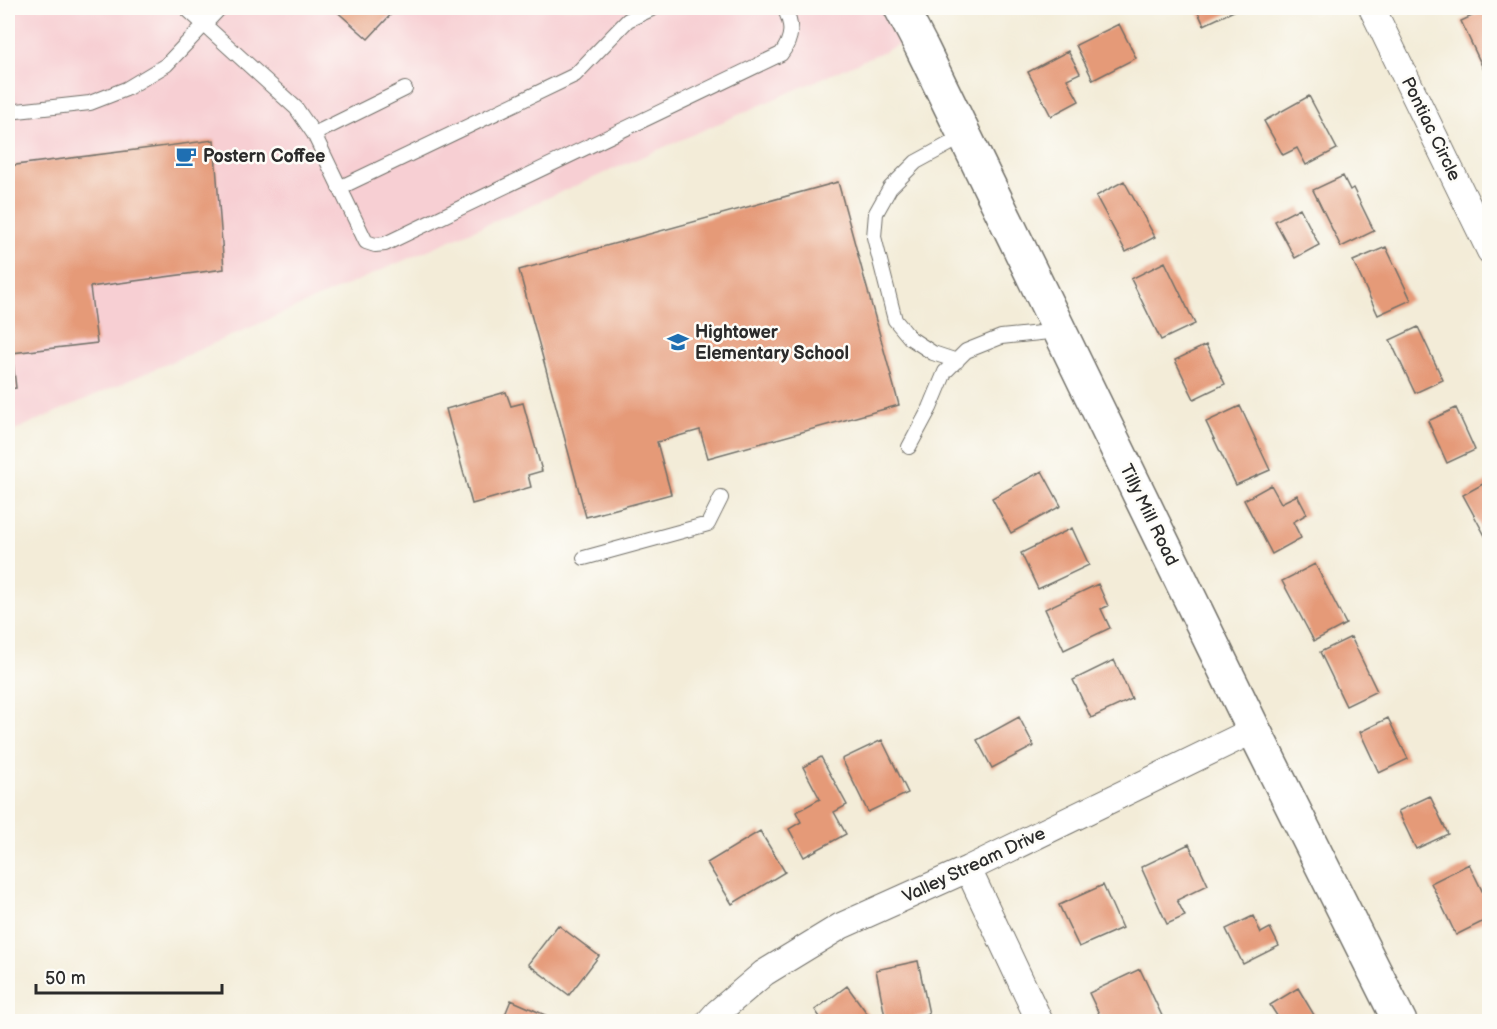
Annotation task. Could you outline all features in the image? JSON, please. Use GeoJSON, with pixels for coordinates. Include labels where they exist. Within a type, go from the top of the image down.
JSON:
{"type":"FeatureCollection","features":[{"type":"Feature","properties":{"kind":"street","name":"Pontiac Circle"},"geometry":{"type":"LineString","coordinates":[[1372,8],[1490,251]]}},
{"type":"Feature","properties":{"kind":"street","name":"Tilly Mill Road"},"geometry":{"type":"LineString","coordinates":[[910,10],[964,136],[1254,730],[1401,1022]]}},
{"type":"Feature","properties":{"kind":"street","name":"Valley Stream Drive"},"geometry":{"type":"LineString","coordinates":[[709,1022],[764,973],[841,926],[968,869],[1254,730]]}},
{"type":"Feature","properties":{"kind":"street"},"geometry":{"type":"LineString","coordinates":[[968,869],[1040,1022]]}},
{"type":"Feature","properties":{"kind":"lane"},"geometry":{"type":"LineString","coordinates":[[186,8],[296,108],[314,134],[366,242],[375,245],[385,244],[781,54],[789,44],[791,27],[784,8]]}},
{"type":"Feature","properties":{"kind":"lane"},"geometry":{"type":"LineString","coordinates":[[8,112],[90,103],[126,89],[166,65],[220,8]]}},
{"type":"Feature","properties":{"kind":"lane"},"geometry":{"type":"LineString","coordinates":[[339,188],[575,75],[628,20],[654,8]]}},
{"type":"Feature","properties":{"kind":"lane"},"geometry":{"type":"LineString","coordinates":[[314,134],[405,89]]}},
{"type":"Feature","properties":{"kind":"lane"},"geometry":{"type":"LineString","coordinates":[[957,361],[933,353],[910,338],[895,320],[874,237],[876,213],[890,188],[916,162],[964,136]]}},
{"type":"Feature","properties":{"kind":"lane"},"geometry":{"type":"LineString","coordinates":[[909,447],[930,408],[945,372],[966,351],[1001,337],[1059,331]]}},
{"type":"Feature","properties":{"kind":"lane"},"geometry":{"type":"LineString","coordinates":[[584,558],[708,524],[720,498]]}},
{"type":"Feature","properties":{"kind":"shaded area"},"geometry":{"type":"Polygon","coordinates":[[[8,8],[904,8],[903,43],[8,433],[8,8]]]}},
{"type":"Feature","properties":{"kind":"building"},"geometry":{"type":"Polygon","coordinates":[[[333,8],[397,8],[368,39],[333,8]]]}},
{"type":"Feature","properties":{"kind":"building"},"geometry":{"type":"Polygon","coordinates":[[[1196,8],[1240,8],[1204,25],[1196,8]]]}},
{"type":"Feature","properties":{"kind":"building"},"geometry":{"type":"Polygon","coordinates":[[[1489,8],[1490,68],[1484,70],[1461,21],[1489,8]]]}},
{"type":"Feature","properties":{"kind":"building"},"geometry":{"type":"Polygon","coordinates":[[[1119,24],[1136,58],[1093,80],[1076,45],[1119,24]]]}},
{"type":"Feature","properties":{"kind":"building"},"geometry":{"type":"Polygon","coordinates":[[[1068,51],[1080,73],[1067,79],[1079,101],[1051,116],[1028,72],[1068,51]]]}},
{"type":"Feature","properties":{"kind":"building"},"geometry":{"type":"Polygon","coordinates":[[[1309,96],[1337,149],[1306,165],[1297,148],[1283,155],[1264,121],[1309,96]]]}},
{"type":"Feature","properties":{"kind":"building"},"geometry":{"type":"Polygon","coordinates":[[[214,140],[224,269],[90,287],[97,343],[12,353],[16,388],[8,389],[8,166],[214,140]]]}},
{"type":"Feature","properties":{"kind":"building"},"geometry":{"type":"Polygon","coordinates":[[[1343,176],[1350,190],[1353,188],[1374,231],[1341,247],[1313,190],[1343,176]]]}},
{"type":"Feature","properties":{"kind":"building"},"geometry":{"type":"Polygon","coordinates":[[[1124,181],[1155,237],[1126,252],[1096,196],[1124,181]]]}},
{"type":"Feature","properties":{"kind":"building"},"geometry":{"type":"Polygon","coordinates":[[[838,182],[899,405],[708,458],[700,430],[657,442],[671,494],[586,517],[519,270],[838,182]]]}},
{"type":"Feature","properties":{"kind":"building"},"geometry":{"type":"Polygon","coordinates":[[[1300,208],[1319,245],[1295,258],[1275,221],[1300,208]]]}},
{"type":"Feature","properties":{"kind":"building"},"geometry":{"type":"Polygon","coordinates":[[[1386,247],[1411,300],[1378,315],[1353,261],[1386,247]]]}},
{"type":"Feature","properties":{"kind":"building"},"geometry":{"type":"Polygon","coordinates":[[[1165,262],[1195,324],[1161,340],[1131,279],[1165,262]]]}},
{"type":"Feature","properties":{"kind":"building"},"geometry":{"type":"Polygon","coordinates":[[[1418,327],[1443,380],[1415,393],[1390,340],[1418,327]]]}},
{"type":"Feature","properties":{"kind":"building"},"geometry":{"type":"Polygon","coordinates":[[[1206,345],[1225,384],[1194,399],[1175,360],[1206,345]]]}},
{"type":"Feature","properties":{"kind":"building"},"geometry":{"type":"Polygon","coordinates":[[[506,392],[511,406],[523,403],[542,471],[528,475],[531,487],[472,504],[446,409],[506,392]]]}},
{"type":"Feature","properties":{"kind":"building"},"geometry":{"type":"Polygon","coordinates":[[[1240,406],[1270,470],[1236,485],[1206,422],[1240,406]]]}},
{"type":"Feature","properties":{"kind":"building"},"geometry":{"type":"Polygon","coordinates":[[[1456,408],[1475,450],[1447,463],[1428,421],[1456,408]]]}},
{"type":"Feature","properties":{"kind":"building"},"geometry":{"type":"Polygon","coordinates":[[[1042,471],[1061,506],[1011,533],[992,498],[1042,471]]]}},
{"type":"Feature","properties":{"kind":"building"},"geometry":{"type":"Polygon","coordinates":[[[1490,480],[1490,545],[1463,495],[1490,480]]]}},
{"type":"Feature","properties":{"kind":"building"},"geometry":{"type":"Polygon","coordinates":[[[1271,485],[1281,503],[1297,495],[1307,514],[1293,522],[1301,538],[1272,554],[1244,500],[1271,485]]]}},
{"type":"Feature","properties":{"kind":"building"},"geometry":{"type":"Polygon","coordinates":[[[1072,528],[1089,565],[1038,589],[1021,553],[1072,528]]]}},
{"type":"Feature","properties":{"kind":"building"},"geometry":{"type":"Polygon","coordinates":[[[1315,564],[1346,624],[1314,641],[1282,581],[1315,564]]]}},
{"type":"Feature","properties":{"kind":"building"},"geometry":{"type":"Polygon","coordinates":[[[1098,584],[1108,606],[1101,609],[1110,628],[1064,650],[1045,609],[1098,584]]]}},
{"type":"Feature","properties":{"kind":"building"},"geometry":{"type":"Polygon","coordinates":[[[1351,637],[1377,691],[1346,706],[1320,652],[1351,637]]]}},
{"type":"Feature","properties":{"kind":"building"},"geometry":{"type":"Polygon","coordinates":[[[1114,660],[1132,699],[1091,718],[1073,680],[1114,660]]]}},
{"type":"Feature","properties":{"kind":"building"},"geometry":{"type":"Polygon","coordinates":[[[1019,717],[1034,746],[992,768],[977,740],[1019,717]]]}},
{"type":"Feature","properties":{"kind":"building"},"geometry":{"type":"Polygon","coordinates":[[[1388,718],[1408,759],[1379,773],[1360,732],[1388,718]]]}},
{"type":"Feature","properties":{"kind":"building"},"geometry":{"type":"Polygon","coordinates":[[[882,740],[908,793],[868,812],[842,759],[882,740]]]}},
{"type":"Feature","properties":{"kind":"building"},"geometry":{"type":"Polygon","coordinates":[[[821,757],[847,805],[834,812],[846,834],[804,857],[789,829],[801,822],[796,812],[820,799],[803,767],[821,757]]]}},
{"type":"Feature","properties":{"kind":"building"},"geometry":{"type":"Polygon","coordinates":[[[1430,796],[1448,834],[1416,849],[1398,811],[1430,796]]]}},
{"type":"Feature","properties":{"kind":"building"},"geometry":{"type":"Polygon","coordinates":[[[760,831],[785,872],[732,904],[707,863],[760,831]]]}},
{"type":"Feature","properties":{"kind":"building"},"geometry":{"type":"Polygon","coordinates":[[[1189,844],[1208,885],[1177,900],[1185,916],[1167,924],[1141,867],[1189,844]]]}},
{"type":"Feature","properties":{"kind":"building"},"geometry":{"type":"Polygon","coordinates":[[[1469,864],[1490,907],[1490,918],[1456,935],[1431,883],[1469,864]]]}},
{"type":"Feature","properties":{"kind":"building"},"geometry":{"type":"Polygon","coordinates":[[[1103,885],[1122,928],[1079,947],[1059,905],[1103,885]]]}},
{"type":"Feature","properties":{"kind":"building"},"geometry":{"type":"Polygon","coordinates":[[[1253,916],[1261,933],[1270,928],[1279,946],[1243,964],[1226,929],[1253,916]]]}},
{"type":"Feature","properties":{"kind":"building"},"geometry":{"type":"Polygon","coordinates":[[[558,925],[599,956],[569,995],[528,964],[558,925]]]}},
{"type":"Feature","properties":{"kind":"building"},"geometry":{"type":"Polygon","coordinates":[[[918,961],[929,1014],[886,1022],[876,970],[918,961]]]}},
{"type":"Feature","properties":{"kind":"building"},"geometry":{"type":"Polygon","coordinates":[[[1140,969],[1162,1016],[1150,1022],[1116,1022],[1114,1017],[1103,1022],[1089,993],[1140,969]]]}},
{"type":"Feature","properties":{"kind":"building"},"geometry":{"type":"Polygon","coordinates":[[[847,986],[872,1020],[870,1022],[819,1022],[822,1020],[815,1010],[847,986]]]}},
{"type":"Feature","properties":{"kind":"building"},"geometry":{"type":"Polygon","coordinates":[[[1298,988],[1317,1020],[1314,1022],[1281,1022],[1270,1005],[1298,988]]]}},
{"type":"Feature","properties":{"kind":"building"},"geometry":{"type":"Polygon","coordinates":[[[511,1000],[561,1022],[502,1022],[511,1000]]]}},
{"type":"Feature","properties":{"kind":"place","name":"Postern Coffee"},"geometry":{"type":"Point","coordinates":[186,156]}},
{"type":"Feature","properties":{"kind":"place","name":"Hightower Elementary School"},"geometry":{"type":"Point","coordinates":[678,342]}}]}
